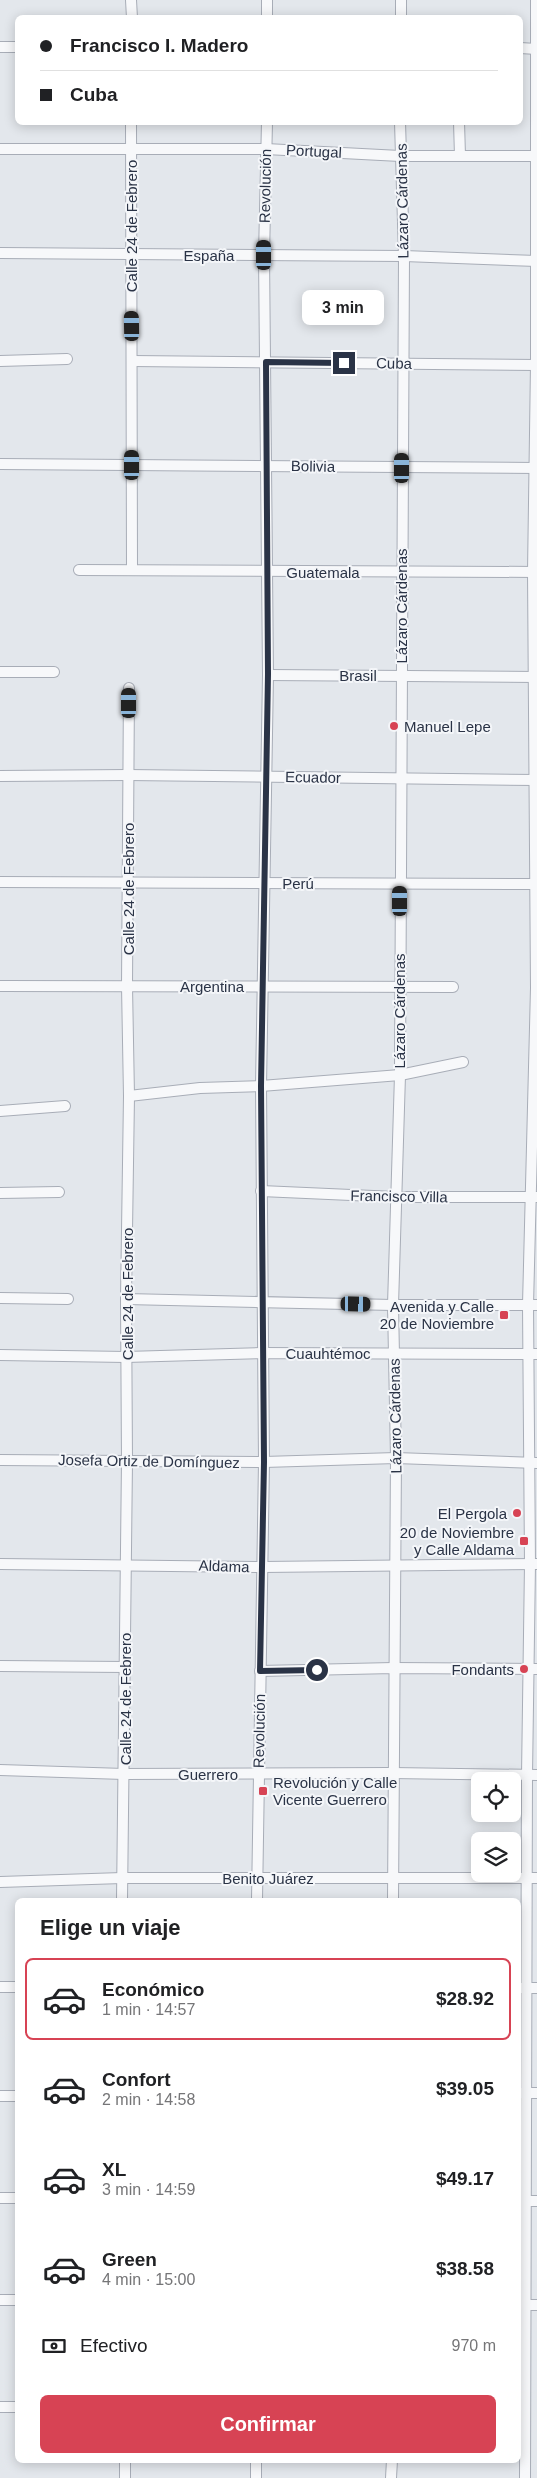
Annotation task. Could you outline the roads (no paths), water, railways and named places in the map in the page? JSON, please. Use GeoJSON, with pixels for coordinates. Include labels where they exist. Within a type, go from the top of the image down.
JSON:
{"type":"FeatureCollection","features":[{"type":"Feature","properties":{"kind":"street"},"geometry":{"type":"LineString","coordinates":[[132,0],[132,15]]}},
{"type":"Feature","properties":{"kind":"street"},"geometry":{"type":"LineString","coordinates":[[267,0],[267,15]]}},
{"type":"Feature","properties":{"kind":"street"},"geometry":{"type":"LineString","coordinates":[[401,0],[401,15]]}},
{"type":"Feature","properties":{"kind":"street"},"geometry":{"type":"LineString","coordinates":[[525,2478],[522,2408],[522,2201],[528,2093],[528,1988],[532,1877],[534,1564],[532,1305],[536,1066],[537,780],[535,572],[537,364],[536,0]]}},
{"type":"Feature","properties":{"kind":"street"},"geometry":{"type":"LineString","coordinates":[[0,47],[15,47]]}},
{"type":"Feature","properties":{"kind":"street"},"geometry":{"type":"LineString","coordinates":[[523,48],[536,49]]}},
{"type":"Feature","properties":{"kind":"street","name":"Calle 24 de Febrero"},"geometry":{"type":"LineString","coordinates":[[131,125],[132,569]]}},
{"type":"Feature","properties":{"kind":"street","name":"Revolución"},"geometry":{"type":"LineString","coordinates":[[257,1898],[264,1462],[261,1352],[261,1086],[268,674],[264,255],[267,125]]}},
{"type":"Feature","properties":{"kind":"street","name":"Lázaro Cárdenas"},"geometry":{"type":"LineString","coordinates":[[393,1898],[392,1772],[396,1458],[393,1305],[400,1075],[400,675],[404,256],[400,125]]}},
{"type":"Feature","properties":{"kind":"street"},"geometry":{"type":"LineString","coordinates":[[459,125],[460,156]]}},
{"type":"Feature","properties":{"kind":"street","name":"Portugal"},"geometry":{"type":"LineString","coordinates":[[0,149],[266,149],[400,156],[536,156]]}},
{"type":"Feature","properties":{"kind":"street","name":"España"},"geometry":{"type":"LineString","coordinates":[[0,253],[404,256],[536,261]]}},
{"type":"Feature","properties":{"kind":"street"},"geometry":{"type":"LineString","coordinates":[[0,361],[67,360]]}},
{"type":"Feature","properties":{"kind":"street","name":"Cuba"},"geometry":{"type":"LineString","coordinates":[[132,361],[537,364]]}},
{"type":"Feature","properties":{"kind":"street","name":"Bolivia"},"geometry":{"type":"LineString","coordinates":[[0,464],[536,468]]}},
{"type":"Feature","properties":{"kind":"street","name":"Guatemala"},"geometry":{"type":"LineString","coordinates":[[79,570],[535,572]]}},
{"type":"Feature","properties":{"kind":"street"},"geometry":{"type":"LineString","coordinates":[[0,672],[54,672]]}},
{"type":"Feature","properties":{"kind":"street","name":"Brasil"},"geometry":{"type":"LineString","coordinates":[[268,674],[536,677]]}},
{"type":"Feature","properties":{"kind":"street","name":"Calle 24 de Febrero"},"geometry":{"type":"LineString","coordinates":[[122,1898],[126,1667],[126,1299],[130,1096],[127,986],[129,688]]}},
{"type":"Feature","properties":{"kind":"street","name":"Ecuador"},"geometry":{"type":"LineString","coordinates":[[0,776],[265,776],[537,780]]}},
{"type":"Feature","properties":{"kind":"street","name":"Perú"},"geometry":{"type":"LineString","coordinates":[[0,882],[536,884]]}},
{"type":"Feature","properties":{"kind":"street","name":"Argentina"},"geometry":{"type":"LineString","coordinates":[[0,986],[454,987]]}},
{"type":"Feature","properties":{"kind":"street"},"geometry":{"type":"LineString","coordinates":[[130,1096],[200,1088],[261,1086],[400,1075],[463,1062]]}},
{"type":"Feature","properties":{"kind":"street"},"geometry":{"type":"LineString","coordinates":[[0,1111],[65,1106]]}},
{"type":"Feature","properties":{"kind":"street","name":"Francisco Villa"},"geometry":{"type":"LineString","coordinates":[[261,1191],[396,1197],[533,1197]]}},
{"type":"Feature","properties":{"kind":"street"},"geometry":{"type":"LineString","coordinates":[[0,1193],[59,1192]]}},
{"type":"Feature","properties":{"kind":"street"},"geometry":{"type":"LineString","coordinates":[[0,1298],[68,1299]]}},
{"type":"Feature","properties":{"kind":"street"},"geometry":{"type":"LineString","coordinates":[[126,1299],[393,1305],[532,1305]]}},
{"type":"Feature","properties":{"kind":"street","name":"Cuauhtémoc"},"geometry":{"type":"LineString","coordinates":[[0,1356],[126,1357],[261,1352],[532,1354]]}},
{"type":"Feature","properties":{"kind":"street","name":"Josefa Ortiz de Domínguez"},"geometry":{"type":"LineString","coordinates":[[0,1460],[264,1462],[396,1458],[533,1463]]}},
{"type":"Feature","properties":{"kind":"street","name":"Aldama"},"geometry":{"type":"LineString","coordinates":[[0,1564],[262,1567],[534,1564]]}},
{"type":"Feature","properties":{"kind":"street"},"geometry":{"type":"LineString","coordinates":[[0,1666],[126,1667]]}},
{"type":"Feature","properties":{"kind":"street"},"geometry":{"type":"LineString","coordinates":[[260,1671],[393,1668],[533,1669]]}},
{"type":"Feature","properties":{"kind":"street","name":"Guerrero"},"geometry":{"type":"LineString","coordinates":[[0,1770],[124,1774],[392,1772],[532,1775]]}},
{"type":"Feature","properties":{"kind":"street","name":"Benito Juárez"},"geometry":{"type":"LineString","coordinates":[[0,1882],[122,1878],[532,1877]]}},
{"type":"Feature","properties":{"kind":"street"},"geometry":{"type":"LineString","coordinates":[[0,1987],[15,1987]]}},
{"type":"Feature","properties":{"kind":"street"},"geometry":{"type":"LineString","coordinates":[[0,2096],[15,2096]]}},
{"type":"Feature","properties":{"kind":"street"},"geometry":{"type":"LineString","coordinates":[[0,2198],[15,2198]]}},
{"type":"Feature","properties":{"kind":"street"},"geometry":{"type":"LineString","coordinates":[[522,2201],[537,2201]]}},
{"type":"Feature","properties":{"kind":"street"},"geometry":{"type":"LineString","coordinates":[[0,2300],[15,2300]]}},
{"type":"Feature","properties":{"kind":"street"},"geometry":{"type":"LineString","coordinates":[[522,2305],[537,2305]]}},
{"type":"Feature","properties":{"kind":"street"},"geometry":{"type":"LineString","coordinates":[[0,2407],[15,2407]]}},
{"type":"Feature","properties":{"kind":"street"},"geometry":{"type":"LineString","coordinates":[[522,2408],[537,2408]]}},
{"type":"Feature","properties":{"kind":"street"},"geometry":{"type":"LineString","coordinates":[[125,2463],[125,2478]]}},
{"type":"Feature","properties":{"kind":"street"},"geometry":{"type":"LineString","coordinates":[[256,2463],[256,2478]]}},
{"type":"Feature","properties":{"kind":"street"},"geometry":{"type":"LineString","coordinates":[[391,2478],[392,2463]]}},
{"type":"Feature","properties":{"kind":"place","name":"Manuel Lepe"},"geometry":{"type":"Point","coordinates":[394,726]}},
{"type":"Feature","properties":{"kind":"place","name":"Avenida y Calle 20 de Noviembre"},"geometry":{"type":"Point","coordinates":[504,1315]}},
{"type":"Feature","properties":{"kind":"place","name":"El Pergola"},"geometry":{"type":"Point","coordinates":[517,1513]}},
{"type":"Feature","properties":{"kind":"place","name":"20 de Noviembre y Calle Aldama"},"geometry":{"type":"Point","coordinates":[524,1541]}},
{"type":"Feature","properties":{"kind":"place","name":"Fondants"},"geometry":{"type":"Point","coordinates":[524,1669]}},
{"type":"Feature","properties":{"kind":"place","name":"Revolución y Calle Vicente Guerrero"},"geometry":{"type":"Point","coordinates":[263,1791]}}]}
